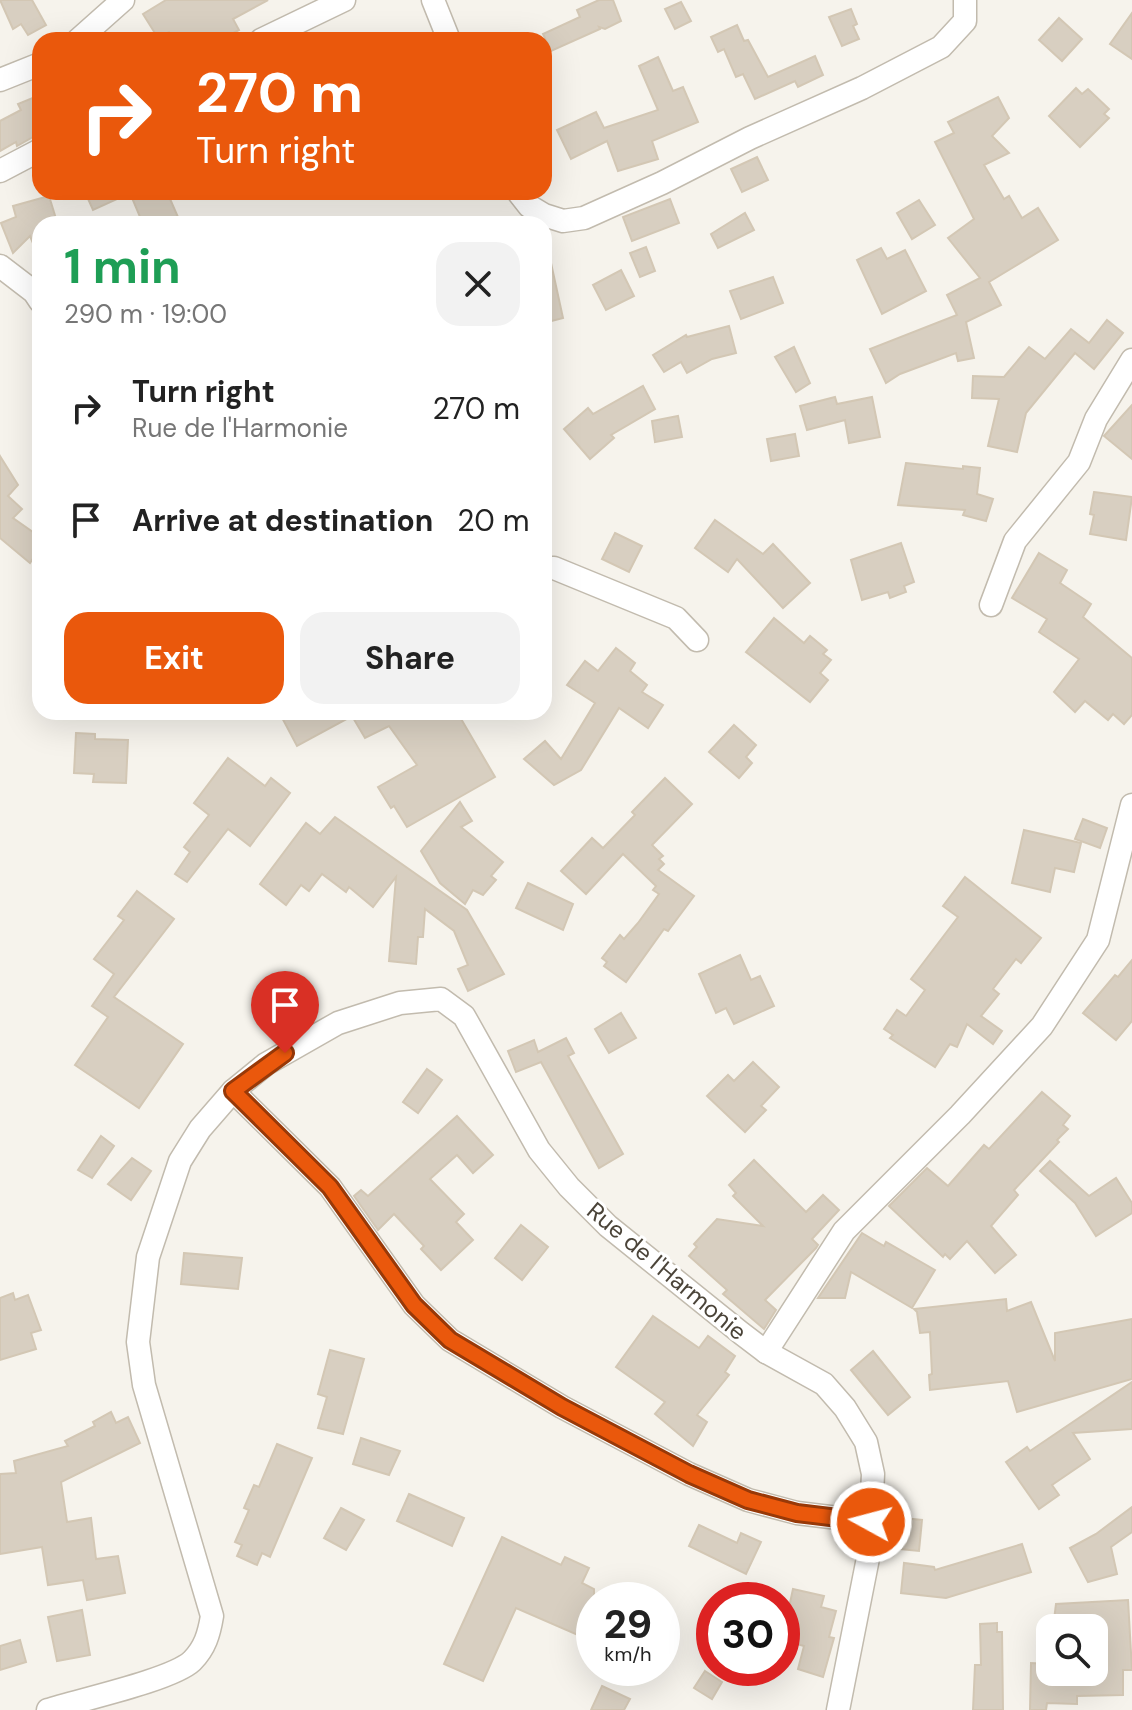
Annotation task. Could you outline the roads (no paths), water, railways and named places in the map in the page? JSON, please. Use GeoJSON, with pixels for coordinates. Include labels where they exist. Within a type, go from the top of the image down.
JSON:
{"type":"FeatureCollection","features":[{"type":"Feature","properties":{"kind":"street"},"geometry":{"type":"LineString","coordinates":[[87,32],[123,0]]}},
{"type":"Feature","properties":{"kind":"street"},"geometry":{"type":"LineString","coordinates":[[278,32],[344,0]]}},
{"type":"Feature","properties":{"kind":"street"},"geometry":{"type":"LineString","coordinates":[[433,0],[446,32]]}},
{"type":"Feature","properties":{"kind":"street"},"geometry":{"type":"LineString","coordinates":[[552,218],[563,221],[584,218],[862,88],[941,47],[965,21],[965,0]]}},
{"type":"Feature","properties":{"kind":"street"},"geometry":{"type":"LineString","coordinates":[[0,80],[32,67]]}},
{"type":"Feature","properties":{"kind":"street"},"geometry":{"type":"LineString","coordinates":[[0,171],[32,154]]}},
{"type":"Feature","properties":{"kind":"street"},"geometry":{"type":"LineString","coordinates":[[524,200],[547,216]]}},
{"type":"Feature","properties":{"kind":"street"},"geometry":{"type":"LineString","coordinates":[[0,266],[32,290]]}},
{"type":"Feature","properties":{"kind":"street"},"geometry":{"type":"LineString","coordinates":[[991,605],[1015,541],[1079,462],[1096,419],[1132,360]]}},
{"type":"Feature","properties":{"kind":"street"},"geometry":{"type":"LineString","coordinates":[[552,568],[676,618],[697,640]]}},
{"type":"Feature","properties":{"kind":"street"},"geometry":{"type":"LineString","coordinates":[[766,1352],[844,1231],[960,1115],[1042,1026],[1098,940],[1132,805]]}},
{"type":"Feature","properties":{"kind":"street","name":"Rue de l'Harmonie"},"geometry":{"type":"LineString","coordinates":[[48,1710],[161,1676],[190,1663],[208,1640],[212,1616],[144,1385],[138,1342],[148,1257],[180,1161],[200,1129],[233,1091],[266,1064],[338,1023],[400,1003],[441,999],[464,1016],[539,1150],[569,1187],[647,1259],[766,1352],[824,1384],[866,1442],[873,1474],[869,1553],[854,1642],[838,1710]]}},
{"type":"Feature","properties":{"kind":"street"},"geometry":{"type":"LineString","coordinates":[[233,1091],[330,1187],[414,1305],[450,1340],[562,1407],[689,1474],[748,1500],[797,1513],[871,1522]]}}]}
